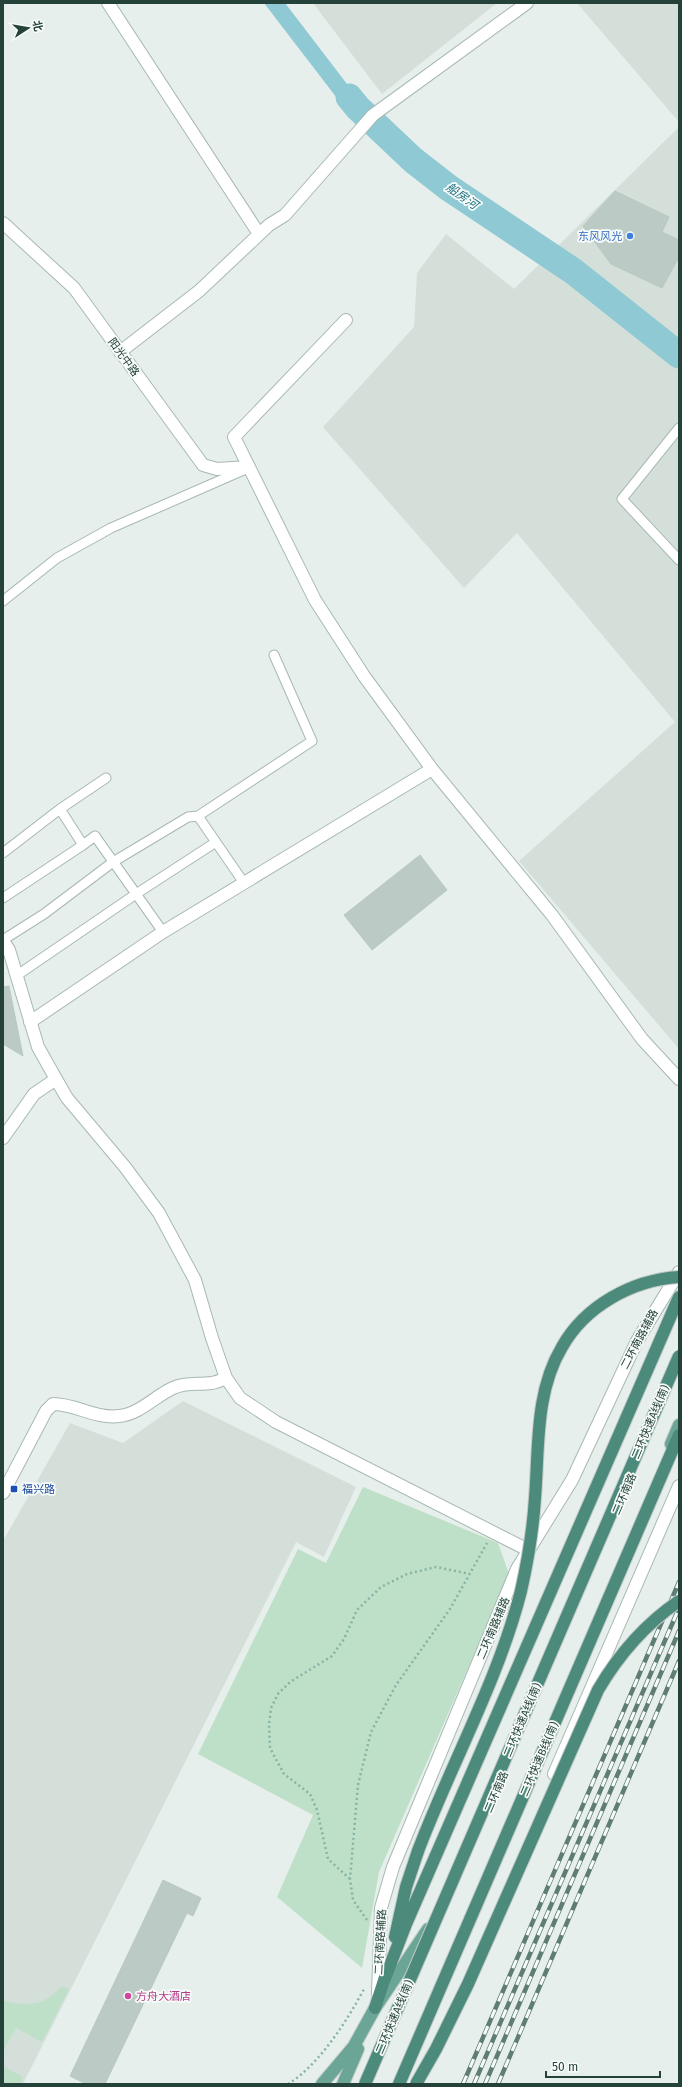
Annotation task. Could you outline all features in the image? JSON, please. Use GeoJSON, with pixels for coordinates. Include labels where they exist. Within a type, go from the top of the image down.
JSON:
{"type":"FeatureCollection","features":[{"type":"Feature","properties":{"kind":"highway"},"geometry":{"type":"LineString","coordinates":[[376,2008],[384,1981],[406,1887],[418,1851],[486,1690],[519,1598],[531,1535],[541,1410],[545,1388],[554,1361],[576,1327],[604,1302],[643,1284],[679,1277]]}},
{"type":"Feature","properties":{"kind":"highway"},"geometry":{"type":"LineString","coordinates":[[384,1981],[404,1929],[435,1857],[679,1297]]}},
{"type":"Feature","properties":{"kind":"highway","name":"二环快速A线(南)"},"geometry":{"type":"LineString","coordinates":[[365,2084],[679,1356]]}},
{"type":"Feature","properties":{"kind":"highway","name":"二环快速B线(南)"},"geometry":{"type":"LineString","coordinates":[[399,2084],[679,1435]]}},
{"type":"Feature","properties":{"kind":"highway"},"geometry":{"type":"LineString","coordinates":[[416,2084],[465,1990],[598,1690],[620,1655],[633,1640],[679,1601]]}},
{"type":"Feature","properties":{"kind":"main road","name":"二环南路"},"geometry":{"type":"LineString","coordinates":[[370,2084],[679,1368]]}},
{"type":"Feature","properties":{"kind":"main road","name":"二环南路"},"geometry":{"type":"LineString","coordinates":[[395,2084],[679,1424]]}},
{"type":"Feature","properties":{"kind":"main road"},"geometry":{"type":"LineString","coordinates":[[322,2084],[350,2052],[376,2008],[433,1921],[465,1863]]}},
{"type":"Feature","properties":{"kind":"main road"},"geometry":{"type":"LineString","coordinates":[[343,2084],[376,2008]]}},
{"type":"Feature","properties":{"kind":"street"},"geometry":{"type":"LineString","coordinates":[[108,3],[259,234]]}},
{"type":"Feature","properties":{"kind":"street"},"geometry":{"type":"LineString","coordinates":[[120,352],[199,291],[259,234],[285,215],[373,115],[527,3]]}},
{"type":"Feature","properties":{"kind":"street","name":"阳光中路"},"geometry":{"type":"LineString","coordinates":[[3,223],[74,288],[203,465],[217,469],[250,468]]}},
{"type":"Feature","properties":{"kind":"street"},"geometry":{"type":"LineString","coordinates":[[346,320],[234,437],[315,600],[364,676],[432,768],[552,915],[642,1039],[679,1078]]}},
{"type":"Feature","properties":{"kind":"street"},"geometry":{"type":"LineString","coordinates":[[30,1022],[163,932],[432,768]]}},
{"type":"Feature","properties":{"kind":"street"},"geometry":{"type":"LineString","coordinates":[[3,940],[9,950],[38,1047],[67,1098],[125,1167],[159,1213],[195,1280],[212,1338],[226,1378],[240,1398],[276,1422],[528,1550]]}},
{"type":"Feature","properties":{"kind":"street"},"geometry":{"type":"LineString","coordinates":[[5,1131],[34,1094],[56,1079]]}},
{"type":"Feature","properties":{"kind":"street","name":"二环南路辅路"},"geometry":{"type":"LineString","coordinates":[[376,2008],[378,1989],[379,1936],[383,1898],[392,1866],[513,1579],[528,1550],[572,1480],[637,1341],[679,1272]]}},
{"type":"Feature","properties":{"kind":"street"},"geometry":{"type":"LineString","coordinates":[[3,1493],[46,1411],[53,1404],[67,1404],[100,1416],[120,1416],[141,1408],[178,1386],[185,1384],[212,1383],[226,1378]]}},
{"type":"Feature","properties":{"kind":"street"},"geometry":{"type":"LineString","coordinates":[[420,2084],[679,1486]]}},
{"type":"Feature","properties":{"kind":"lane"},"geometry":{"type":"LineString","coordinates":[[679,428],[622,499],[679,560]]}},
{"type":"Feature","properties":{"kind":"lane"},"geometry":{"type":"LineString","coordinates":[[3,600],[57,558],[111,528],[250,468]]}},
{"type":"Feature","properties":{"kind":"lane"},"geometry":{"type":"LineString","coordinates":[[3,940],[44,914],[113,862],[188,817],[198,816],[312,741],[274,655]]}},
{"type":"Feature","properties":{"kind":"lane"},"geometry":{"type":"LineString","coordinates":[[3,853],[60,809],[106,778]]}},
{"type":"Feature","properties":{"kind":"lane"},"geometry":{"type":"LineString","coordinates":[[60,809],[83,844]]}},
{"type":"Feature","properties":{"kind":"lane"},"geometry":{"type":"LineString","coordinates":[[198,816],[244,883]]}},
{"type":"Feature","properties":{"kind":"lane"},"geometry":{"type":"LineString","coordinates":[[3,898],[95,836],[163,932]]}},
{"type":"Feature","properties":{"kind":"lane"},"geometry":{"type":"LineString","coordinates":[[16,976],[136,894],[216,842]]}},
{"type":"Feature","properties":{"kind":"path"},"geometry":{"type":"LineString","coordinates":[[379,1936],[353,1900],[350,1879],[358,1785],[371,1732],[396,1685],[450,1609],[493,1532]]}},
{"type":"Feature","properties":{"kind":"path"},"geometry":{"type":"LineString","coordinates":[[350,1879],[328,1860],[317,1810],[310,1794],[284,1774],[270,1748],[268,1725],[271,1708],[278,1694],[290,1682],[332,1656],[344,1639],[357,1610],[381,1587],[407,1574],[436,1567],[470,1574]]}},
{"type":"Feature","properties":{"kind":"path"},"geometry":{"type":"LineString","coordinates":[[288,2084],[310,2065],[325,2048],[356,2005],[366,1987]]}},
{"type":"Feature","properties":{"kind":"shaded area"},"geometry":{"type":"Polygon","coordinates":[[[313,3],[497,3],[382,94],[313,3]]]}},
{"type":"Feature","properties":{"kind":"shaded area"},"geometry":{"type":"Polygon","coordinates":[[[577,3],[679,3],[679,122],[577,3]]]}},
{"type":"Feature","properties":{"kind":"shaded area"},"geometry":{"type":"Polygon","coordinates":[[[679,127],[679,1049],[519,861],[675,722],[517,533],[464,588],[323,427],[414,327],[417,273],[446,234],[514,289],[679,127]]]}},
{"type":"Feature","properties":{"kind":"shaded area"},"geometry":{"type":"Polygon","coordinates":[[[183,1401],[356,1487],[324,1557],[296,1542],[23,2084],[3,2084],[3,1541],[70,1423],[123,1443],[183,1401]]]}},
{"type":"Feature","properties":{"kind":"green space"},"geometry":{"type":"Polygon","coordinates":[[[363,1487],[498,1543],[509,1574],[379,1872],[362,1968],[277,1897],[313,1815],[198,1754],[298,1549],[326,1563],[363,1487]]]}},
{"type":"Feature","properties":{"kind":"green space"},"geometry":{"type":"Polygon","coordinates":[[[62,1986],[69,1989],[42,2042],[16,2028],[3,2051],[3,2001],[21,2004],[36,2003],[48,1998],[62,1986]]]}},
{"type":"Feature","properties":{"kind":"green space"},"geometry":{"type":"Polygon","coordinates":[[[3,2066],[23,2077],[20,2084],[3,2084],[3,2066]]]}},
{"type":"Feature","properties":{"kind":"water"},"geometry":{"type":"Polygon","coordinates":[[[264,3],[285,3],[373,118],[363,132],[264,3]]]}},
{"type":"Feature","properties":{"kind":"building","name":"东风风光"},"geometry":{"type":"Polygon","coordinates":[[[615,191],[669,217],[662,232],[679,240],[679,257],[662,288],[611,264],[583,226],[615,191]]]}},
{"type":"Feature","properties":{"kind":"building"},"geometry":{"type":"Polygon","coordinates":[[[420,855],[447,890],[372,950],[344,915],[420,855]]]}},
{"type":"Feature","properties":{"kind":"building"},"geometry":{"type":"Polygon","coordinates":[[[9,986],[23,1056],[3,1044],[3,987],[9,986]]]}},
{"type":"Feature","properties":{"kind":"building","name":"方舟大酒店"},"geometry":{"type":"Polygon","coordinates":[[[163,1880],[201,1898],[193,1916],[187,1913],[105,2084],[86,2084],[70,2076],[163,1880]]]}},
{"type":"Feature","properties":{"kind":"waterway","name":"船房河"},"geometry":{"type":"LineString","coordinates":[[349,97],[358,108],[413,160],[449,188],[573,271],[679,355]]}},
{"type":"Feature","properties":{"kind":"railway"},"geometry":{"type":"LineString","coordinates":[[463,2084],[679,1582]]}},
{"type":"Feature","properties":{"kind":"railway"},"geometry":{"type":"LineString","coordinates":[[474,2084],[679,1608]]}},
{"type":"Feature","properties":{"kind":"railway"},"geometry":{"type":"LineString","coordinates":[[485,2084],[679,1631]]}},
{"type":"Feature","properties":{"kind":"railway"},"geometry":{"type":"LineString","coordinates":[[498,2084],[679,1661]]}},
{"type":"Feature","properties":{"kind":"place","name":"东风风光"},"geometry":{"type":"Point","coordinates":[630,236]}},
{"type":"Feature","properties":{"kind":"place","name":"福兴路"},"geometry":{"type":"Point","coordinates":[14,1489]}},
{"type":"Feature","properties":{"kind":"place","name":"方舟大酒店"},"geometry":{"type":"Point","coordinates":[128,1996]}}]}
